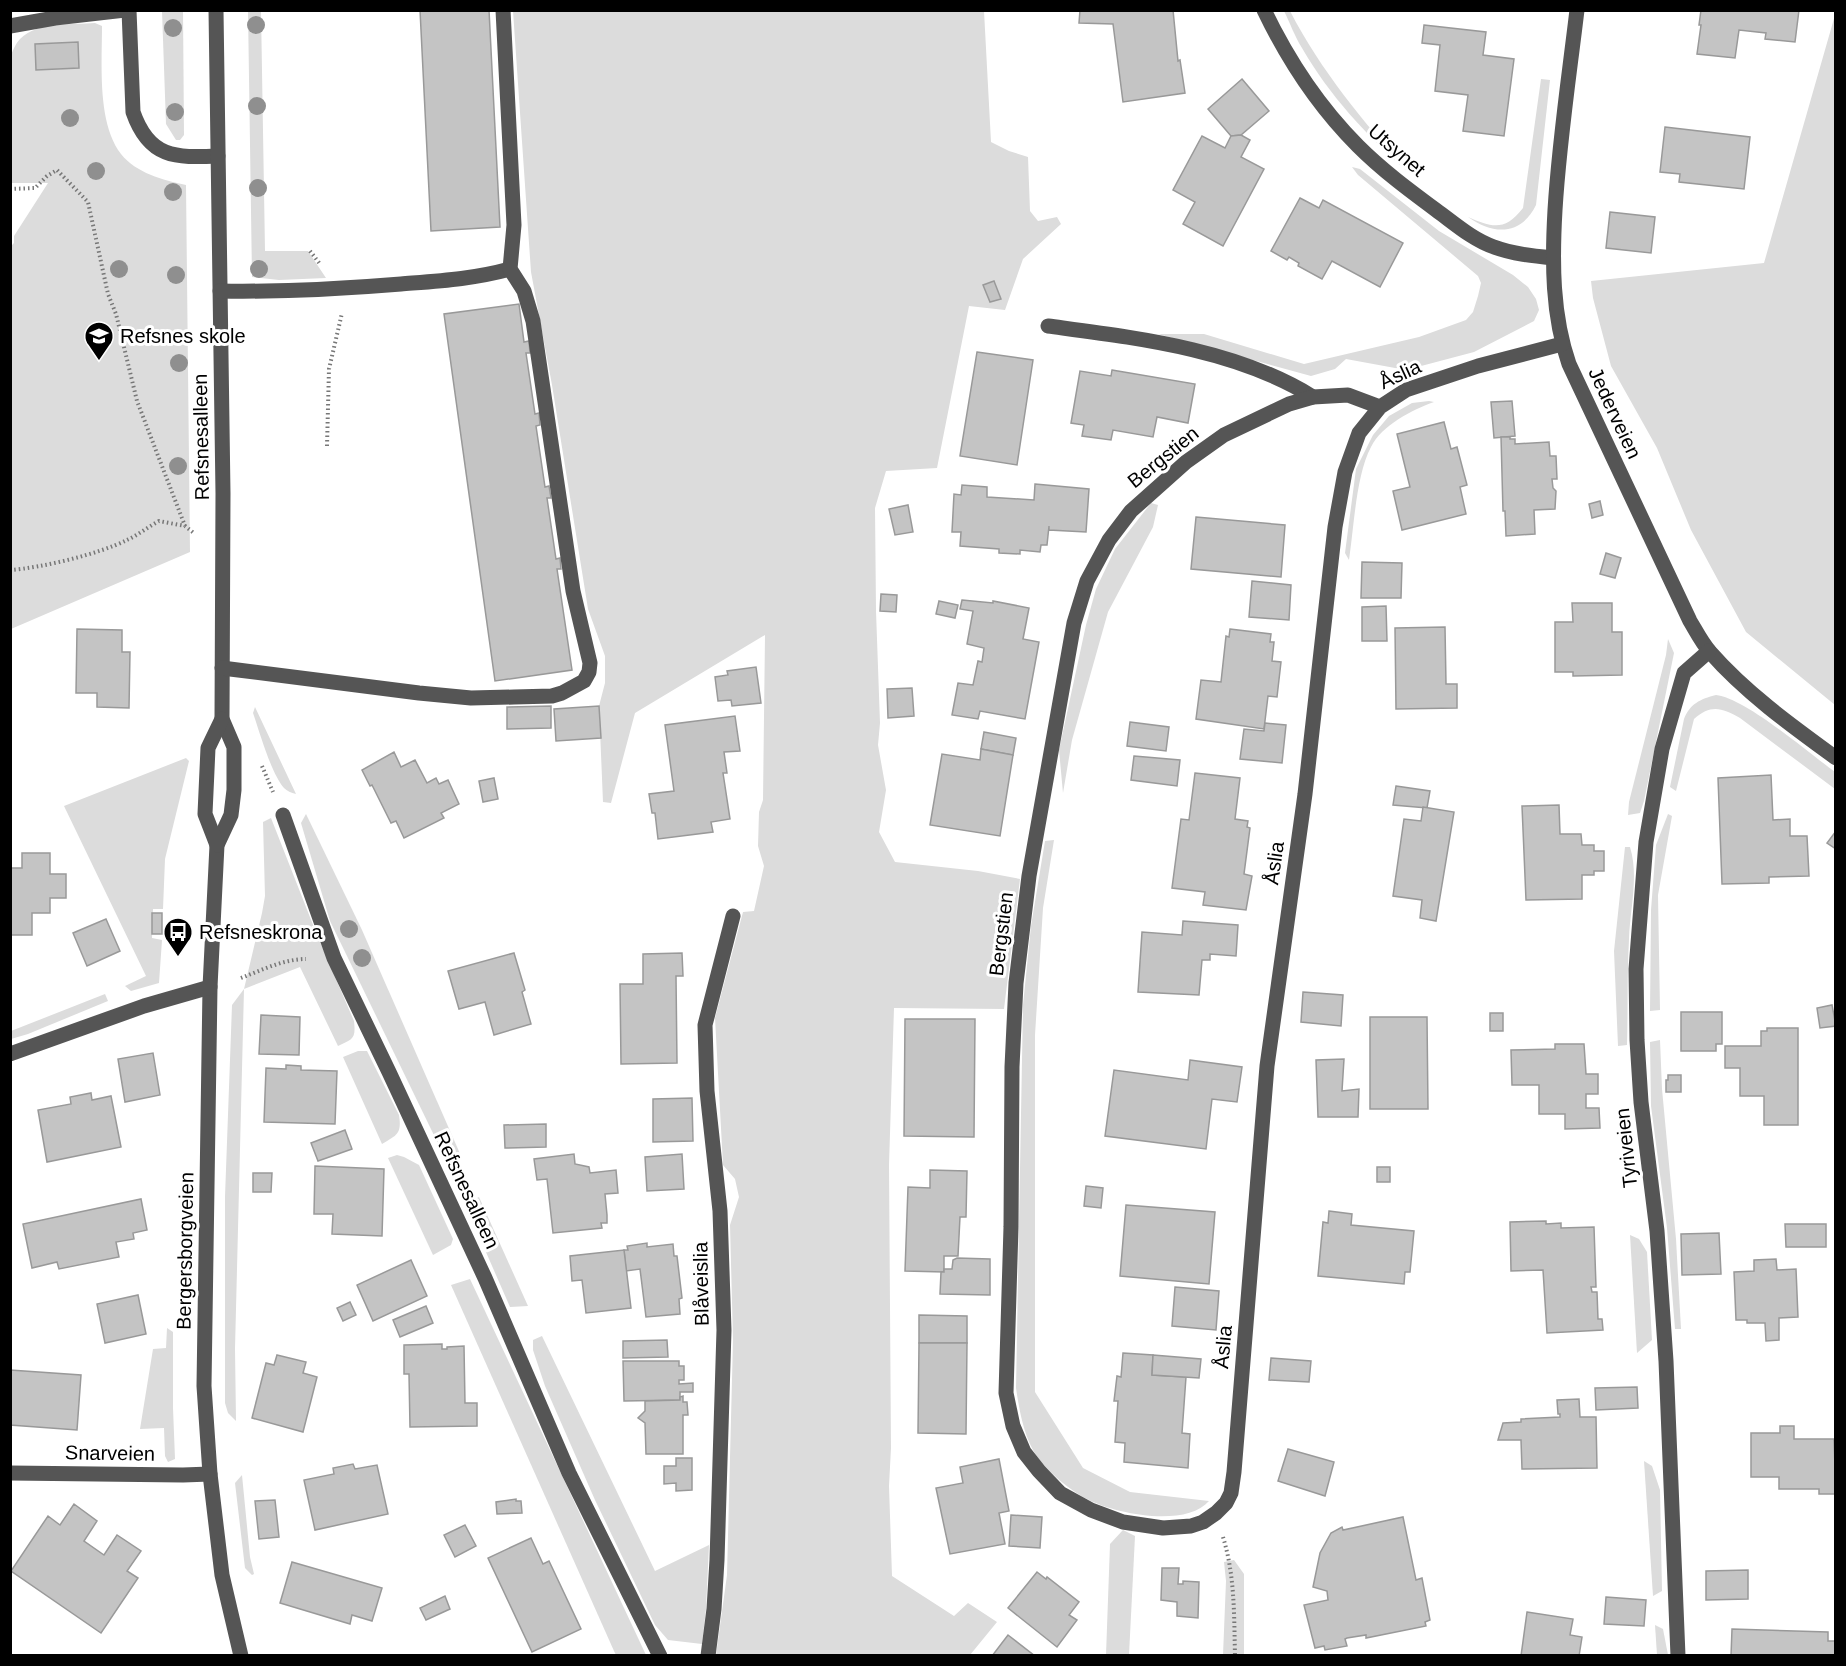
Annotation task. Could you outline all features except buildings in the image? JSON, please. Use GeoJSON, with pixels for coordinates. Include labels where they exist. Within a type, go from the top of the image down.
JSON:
{"type":"FeatureCollection","features":[{"type":"Feature","properties":{"kind":"street"},"geometry":{"type":"LineString","coordinates":[[10,26],[55,18],[127,10],[133,112],[139,128],[161,151],[172,155],[218,156]]}},
{"type":"Feature","properties":{"kind":"street","name":"Refsnesalleen"},"geometry":{"type":"LineString","coordinates":[[216,10],[224,493],[222,719]]}},
{"type":"Feature","properties":{"kind":"street"},"geometry":{"type":"LineString","coordinates":[[222,668],[471,698],[552,696],[584,681],[589,672],[590,663],[573,591],[533,321],[524,291],[510,269],[514,225],[503,10]]}},
{"type":"Feature","properties":{"kind":"street","name":"Utsynet"},"geometry":{"type":"LineString","coordinates":[[1264,10],[1274,32],[1326,109],[1358,146],[1400,183],[1466,232],[1492,247],[1553,258]]}},
{"type":"Feature","properties":{"kind":"street","name":"Jederveien"},"geometry":{"type":"LineString","coordinates":[[1577,10],[1557,179],[1553,258],[1562,344],[1569,364],[1690,621],[1708,651],[1787,723],[1836,758]]}},
{"type":"Feature","properties":{"kind":"street"},"geometry":{"type":"LineString","coordinates":[[220,291],[343,289],[463,279],[510,269]]}},
{"type":"Feature","properties":{"kind":"street"},"geometry":{"type":"LineString","coordinates":[[1048,326],[1172,345],[1261,370],[1292,384],[1313,397]]}},
{"type":"Feature","properties":{"kind":"street","name":"Åslia"},"geometry":{"type":"LineString","coordinates":[[1213,1516],[1226,1503],[1231,1493],[1234,1472],[1267,1066],[1305,794],[1335,527],[1346,472],[1359,433],[1380,407],[1406,390],[1478,366],[1562,344]]}},
{"type":"Feature","properties":{"kind":"street","name":"Bergstien"},"geometry":{"type":"LineString","coordinates":[[1213,1516],[1191,1526],[1163,1528],[1123,1522],[1091,1510],[1060,1493],[1039,1471],[1024,1452],[1013,1426],[1006,1392],[1011,1227],[1012,1067],[1016,983],[1029,876],[1074,623],[1087,581],[1109,540],[1131,511],[1186,462],[1224,435],[1289,404],[1313,397],[1348,395],[1380,407]]}},
{"type":"Feature","properties":{"kind":"street","name":"Tyriveien"},"geometry":{"type":"LineString","coordinates":[[1678,1656],[1666,1361],[1657,1231],[1641,1102],[1636,969],[1646,842],[1662,749],[1684,673],[1708,651]]}},
{"type":"Feature","properties":{"kind":"street","name":"Bergersborgveien"},"geometry":{"type":"LineString","coordinates":[[217,845],[205,814],[208,748],[222,719]]}},
{"type":"Feature","properties":{"kind":"street","name":"Bergersborgveien"},"geometry":{"type":"LineString","coordinates":[[222,719],[234,747],[234,790],[231,815],[217,845],[210,987],[204,1386],[210,1474],[222,1575],[241,1656]]}},
{"type":"Feature","properties":{"kind":"street","name":"Refsnesalleen"},"geometry":{"type":"LineString","coordinates":[[283,815],[334,958],[485,1278],[569,1473],[660,1656]]}},
{"type":"Feature","properties":{"kind":"street","name":"Blåveislia"},"geometry":{"type":"LineString","coordinates":[[708,1656],[717,1560],[724,1330],[720,1211],[707,1090],[705,1025],[733,916]]}},
{"type":"Feature","properties":{"kind":"street"},"geometry":{"type":"LineString","coordinates":[[10,1054],[174,996],[210,987]]}},
{"type":"Feature","properties":{"kind":"street","name":"Snarveien"},"geometry":{"type":"LineString","coordinates":[[10,1473],[210,1474]]}},
{"type":"Feature","properties":{"kind":"path"},"geometry":{"type":"LineString","coordinates":[[10,189],[35,188],[57,170],[88,202],[108,294],[116,314],[137,401],[185,526]]}},
{"type":"Feature","properties":{"kind":"path"},"geometry":{"type":"LineString","coordinates":[[327,446],[329,369],[344,305],[343,289]]}},
{"type":"Feature","properties":{"kind":"path"},"geometry":{"type":"LineString","coordinates":[[10,570],[28,569],[104,549],[127,540],[159,521],[185,526],[195,534]]}},
{"type":"Feature","properties":{"kind":"path"},"geometry":{"type":"LineString","coordinates":[[258,758],[283,815]]}},
{"type":"Feature","properties":{"kind":"path"},"geometry":{"type":"LineString","coordinates":[[241,978],[296,959],[334,958]]}},
{"type":"Feature","properties":{"kind":"path"},"geometry":{"type":"LineString","coordinates":[[1213,1516],[1230,1559],[1234,1586],[1235,1656]]}},
{"type":"Feature","properties":{"kind":"shaded area"},"geometry":{"type":"Polygon","coordinates":[[[162,11],[183,11],[184,135],[180,140],[176,140],[166,124],[162,11]]]}},
{"type":"Feature","properties":{"kind":"shaded area"},"geometry":{"type":"Polygon","coordinates":[[[248,11],[261,11],[265,251],[308,251],[326,278],[279,280],[252,277],[248,11]]]}},
{"type":"Feature","properties":{"kind":"shaded area"},"geometry":{"type":"Polygon","coordinates":[[[513,11],[984,11],[991,142],[1028,157],[1030,211],[1038,221],[1057,217],[1061,224],[1023,259],[1005,310],[969,306],[937,468],[886,471],[875,508],[880,723],[878,745],[886,790],[879,832],[895,862],[978,871],[1020,879],[1004,1009],[894,1008],[889,1165],[891,1448],[889,1486],[892,1576],[954,1616],[968,1603],[997,1622],[970,1655],[716,1655],[727,1575],[733,1340],[730,1225],[739,1197],[735,1179],[723,1165],[715,1018],[743,912],[754,911],[764,866],[758,846],[759,812],[763,800],[765,635],[635,713],[611,803],[603,802],[599,706],[605,683],[605,656],[588,609],[552,385],[531,272],[513,11]]]}},
{"type":"Feature","properties":{"kind":"shaded area"},"geometry":{"type":"Polygon","coordinates":[[[1284,11],[1290,11],[1329,75],[1408,172],[1364,129],[1324,82],[1302,48],[1284,11]]]}},
{"type":"Feature","properties":{"kind":"shaded area"},"geometry":{"type":"Polygon","coordinates":[[[1835,15],[1836,705],[1746,632],[1691,530],[1657,448],[1611,366],[1593,298],[1591,281],[1764,263],[1835,15]]]}},
{"type":"Feature","properties":{"kind":"shaded area","name":"Refsnes skole"},"geometry":{"type":"Polygon","coordinates":[[[95,23],[102,26],[102,93],[104,110],[113,141],[127,161],[142,171],[186,185],[190,552],[11,629],[11,246],[14,243],[14,236],[48,183],[11,183],[11,55],[20,39],[36,29],[56,25],[95,23]],[[78,42],[35,44],[36,70],[79,68],[78,42]]]}},
{"type":"Feature","properties":{"kind":"shaded area"},"geometry":{"type":"Polygon","coordinates":[[[1541,79],[1550,80],[1536,205],[1523,222],[1514,227],[1497,229],[1477,223],[1468,217],[1498,225],[1510,221],[1523,208],[1541,79]]]}},
{"type":"Feature","properties":{"kind":"shaded area"},"geometry":{"type":"Polygon","coordinates":[[[1352,167],[1360,169],[1439,231],[1513,275],[1528,287],[1536,299],[1539,310],[1534,321],[1474,352],[1406,370],[1346,359],[1335,369],[1311,376],[1158,334],[1204,334],[1304,364],[1419,337],[1466,320],[1473,312],[1478,296],[1481,283],[1478,276],[1358,175],[1352,167]]]}},
{"type":"Feature","properties":{"kind":"shaded area"},"geometry":{"type":"Polygon","coordinates":[[[1434,402],[1416,409],[1390,425],[1371,447],[1359,486],[1349,560],[1345,553],[1356,469],[1373,435],[1389,416],[1412,403],[1434,402]]]}},
{"type":"Feature","properties":{"kind":"shaded area"},"geometry":{"type":"Polygon","coordinates":[[[1151,503],[1158,505],[1153,527],[1108,612],[1072,740],[1063,793],[1059,750],[1096,589],[1115,549],[1151,503]]]}},
{"type":"Feature","properties":{"kind":"shaded area"},"geometry":{"type":"Polygon","coordinates":[[[1668,639],[1674,653],[1644,801],[1640,813],[1628,815],[1629,802],[1668,639]]]}},
{"type":"Feature","properties":{"kind":"shaded area"},"geometry":{"type":"Polygon","coordinates":[[[1716,695],[1728,698],[1760,716],[1835,772],[1835,789],[1740,718],[1717,709],[1706,711],[1694,719],[1676,791],[1670,787],[1686,714],[1696,703],[1716,695]]]}},
{"type":"Feature","properties":{"kind":"shaded area"},"geometry":{"type":"Polygon","coordinates":[[[255,707],[296,794],[284,788],[275,773],[253,713],[255,707]]]}},
{"type":"Feature","properties":{"kind":"shaded area"},"geometry":{"type":"Polygon","coordinates":[[[186,758],[189,761],[165,859],[163,909],[153,909],[152,938],[162,940],[159,983],[131,991],[125,986],[146,976],[64,806],[186,758]]]}},
{"type":"Feature","properties":{"kind":"shaded area"},"geometry":{"type":"Polygon","coordinates":[[[306,814],[362,930],[461,1156],[446,1160],[330,921],[301,823],[306,814]]]}},
{"type":"Feature","properties":{"kind":"shaded area"},"geometry":{"type":"Polygon","coordinates":[[[1668,814],[1672,816],[1658,895],[1660,1010],[1650,1011],[1651,910],[1656,845],[1668,814]]]}},
{"type":"Feature","properties":{"kind":"shaded area"},"geometry":{"type":"Polygon","coordinates":[[[271,818],[354,1021],[354,1035],[350,1040],[338,1046],[300,967],[244,989],[265,896],[263,822],[271,818]]]}},
{"type":"Feature","properties":{"kind":"shaded area"},"geometry":{"type":"Polygon","coordinates":[[[1054,840],[1043,908],[1035,1035],[1035,1392],[1083,1468],[1130,1492],[1209,1501],[1198,1509],[1184,1514],[1150,1516],[1132,1513],[1099,1504],[1080,1495],[1057,1478],[1037,1457],[1027,1436],[1020,1412],[1016,1388],[1023,1005],[1031,926],[1045,841],[1054,840]]]}},
{"type":"Feature","properties":{"kind":"shaded area"},"geometry":{"type":"Polygon","coordinates":[[[1625,847],[1630,847],[1633,858],[1634,881],[1628,952],[1627,1045],[1618,1046],[1614,951],[1625,847]]]}},
{"type":"Feature","properties":{"kind":"shaded area"},"geometry":{"type":"Polygon","coordinates":[[[244,989],[235,1349],[236,1421],[228,1413],[225,1403],[225,1197],[232,1005],[244,989]]]}},
{"type":"Feature","properties":{"kind":"shaded area"},"geometry":{"type":"Polygon","coordinates":[[[105,994],[108,1001],[11,1039],[11,1031],[105,994]]]}},
{"type":"Feature","properties":{"kind":"shaded area"},"geometry":{"type":"Polygon","coordinates":[[[1660,1040],[1681,1329],[1675,1329],[1667,1228],[1651,1106],[1650,1042],[1660,1040]]]}},
{"type":"Feature","properties":{"kind":"shaded area"},"geometry":{"type":"Polygon","coordinates":[[[358,1051],[367,1051],[399,1115],[399,1130],[382,1144],[343,1057],[358,1051]]]}},
{"type":"Feature","properties":{"kind":"shaded area"},"geometry":{"type":"Polygon","coordinates":[[[397,1155],[419,1165],[453,1239],[451,1245],[433,1255],[388,1158],[397,1155]]]}},
{"type":"Feature","properties":{"kind":"shaded area"},"geometry":{"type":"Polygon","coordinates":[[[479,1197],[528,1306],[510,1307],[465,1204],[479,1197]]]}},
{"type":"Feature","properties":{"kind":"shaded area"},"geometry":{"type":"Polygon","coordinates":[[[1630,1235],[1639,1239],[1647,1252],[1652,1340],[1637,1353],[1630,1235]]]}},
{"type":"Feature","properties":{"kind":"shaded area"},"geometry":{"type":"Polygon","coordinates":[[[470,1279],[646,1655],[616,1655],[614,1651],[451,1285],[470,1279]]]}},
{"type":"Feature","properties":{"kind":"shaded area"},"geometry":{"type":"Polygon","coordinates":[[[167,1328],[173,1332],[175,1459],[168,1462],[165,1456],[164,1428],[140,1429],[153,1349],[166,1348],[167,1328]]]}},
{"type":"Feature","properties":{"kind":"shaded area"},"geometry":{"type":"Polygon","coordinates":[[[542,1336],[655,1571],[709,1545],[702,1644],[668,1640],[655,1625],[595,1500],[545,1386],[533,1350],[533,1340],[542,1336]]]}},
{"type":"Feature","properties":{"kind":"shaded area"},"geometry":{"type":"Polygon","coordinates":[[[1644,1461],[1652,1466],[1660,1490],[1662,1591],[1653,1596],[1644,1461]]]}},
{"type":"Feature","properties":{"kind":"shaded area"},"geometry":{"type":"Polygon","coordinates":[[[242,1475],[250,1557],[254,1574],[252,1575],[245,1568],[235,1483],[242,1475]]]}},
{"type":"Feature","properties":{"kind":"shaded area"},"geometry":{"type":"Polygon","coordinates":[[[1123,1530],[1135,1536],[1129,1655],[1106,1655],[1110,1544],[1123,1530]]]}},
{"type":"Feature","properties":{"kind":"shaded area"},"geometry":{"type":"Polygon","coordinates":[[[1234,1560],[1244,1574],[1244,1655],[1223,1655],[1226,1581],[1224,1562],[1234,1560]]]}},
{"type":"Feature","properties":{"kind":"shaded area"},"geometry":{"type":"Polygon","coordinates":[[[1655,1625],[1663,1629],[1668,1655],[1657,1655],[1655,1625]]]}},
{"type":"Feature","properties":{"kind":"place","name":"Refsnes skole"},"geometry":{"type":"Point","coordinates":[99,362]}},
{"type":"Feature","properties":{"kind":"place","name":"Refsneskrona"},"geometry":{"type":"Point","coordinates":[178,958]}}]}
